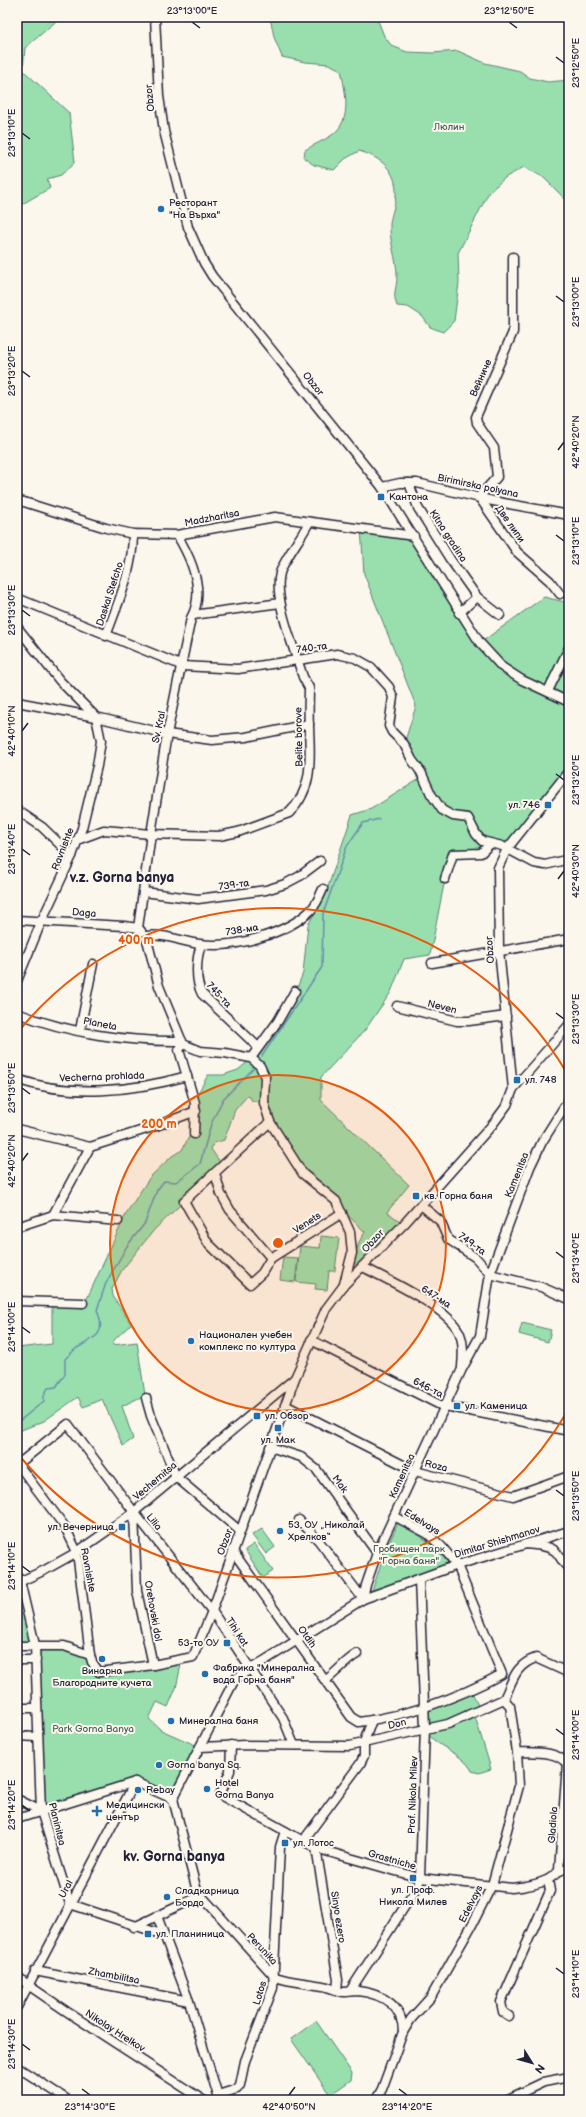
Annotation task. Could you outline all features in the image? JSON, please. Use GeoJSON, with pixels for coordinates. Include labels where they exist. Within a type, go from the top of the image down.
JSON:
{"type":"FeatureCollection","features":[{"type":"Feature","properties":{"kind":"street","name":"Obzor"},"geometry":{"type":"LineString","coordinates":[[155,17],[160,96],[164,131],[188,227],[194,244],[212,276],[382,487],[414,536],[459,613],[480,643],[502,667],[522,680],[569,702]]}},
{"type":"Feature","properties":{"kind":"street","name":"Вейниче"},"geometry":{"type":"LineString","coordinates":[[479,497],[497,477],[494,448],[477,423],[476,416],[513,332],[513,257]]}},
{"type":"Feature","properties":{"kind":"street","name":"Birimirska polyana"},"geometry":{"type":"LineString","coordinates":[[382,487],[408,483],[569,514]]}},
{"type":"Feature","properties":{"kind":"street","name":"Kitna gradina"},"geometry":{"type":"LineString","coordinates":[[408,483],[418,508],[476,597],[500,616]]}},
{"type":"Feature","properties":{"kind":"street","name":"Две липи"},"geometry":{"type":"LineString","coordinates":[[479,497],[517,552],[550,581],[560,594]]}},
{"type":"Feature","properties":{"kind":"street","name":"Madzharitsa"},"geometry":{"type":"LineString","coordinates":[[17,502],[24,502],[111,529],[133,534],[177,535],[275,516],[414,536]]}},
{"type":"Feature","properties":{"kind":"street","name":"Belite borove"},"geometry":{"type":"LineString","coordinates":[[77,840],[104,830],[151,834],[219,836],[238,832],[288,813],[302,796],[307,784],[311,765],[309,688],[303,677],[280,603],[278,585],[280,572],[309,522]]}},
{"type":"Feature","properties":{"kind":"street","name":"Daskal Stefcho"},"geometry":{"type":"LineString","coordinates":[[106,636],[129,571],[133,552],[133,534]]}},
{"type":"Feature","properties":{"kind":"street","name":"Sv. Kral"},"geometry":{"type":"LineString","coordinates":[[138,928],[167,734],[183,666],[198,582],[184,547],[177,535]]}},
{"type":"Feature","properties":{"kind":"street"},"geometry":{"type":"LineString","coordinates":[[459,613],[476,597]]}},
{"type":"Feature","properties":{"kind":"street","name":"740-та"},"geometry":{"type":"LineString","coordinates":[[17,598],[106,636],[183,666],[238,669],[337,654],[355,658],[371,667],[388,687],[393,697],[389,726],[392,732],[404,744],[412,760],[422,772],[431,794],[442,810],[453,816],[468,818],[479,838],[490,844],[508,849],[539,864],[569,859]]}},
{"type":"Feature","properties":{"kind":"street"},"geometry":{"type":"LineString","coordinates":[[193,615],[280,603]]}},
{"type":"Feature","properties":{"kind":"street"},"geometry":{"type":"LineString","coordinates":[[17,627],[60,681],[96,717]]}},
{"type":"Feature","properties":{"kind":"street"},"geometry":{"type":"LineString","coordinates":[[548,691],[569,648]]}},
{"type":"Feature","properties":{"kind":"street"},"geometry":{"type":"LineString","coordinates":[[17,702],[96,717],[167,734],[212,740],[246,737],[309,724]]}},
{"type":"Feature","properties":{"kind":"street","name":"Ravnishte"},"geometry":{"type":"LineString","coordinates":[[17,981],[42,920],[72,856],[77,840],[97,766],[101,741],[96,717]]}},
{"type":"Feature","properties":{"kind":"street","name":"Obzor"},"geometry":{"type":"LineString","coordinates":[[99,1672],[153,1665],[193,1657],[212,1611],[232,1550],[295,1378],[326,1309],[344,1285],[363,1267],[421,1205],[493,1124],[507,1105],[513,1089],[500,950],[496,880],[498,868],[508,849],[569,771]]}},
{"type":"Feature","properties":{"kind":"street"},"geometry":{"type":"LineString","coordinates":[[17,810],[42,827],[72,856]]}},
{"type":"Feature","properties":{"kind":"street"},"geometry":{"type":"LineString","coordinates":[[445,879],[453,854],[481,853],[490,844]]}},
{"type":"Feature","properties":{"kind":"street","name":"739-та"},"geometry":{"type":"LineString","coordinates":[[144,892],[198,899],[251,893],[285,884],[320,861]]}},
{"type":"Feature","properties":{"kind":"street","name":"738-ма"},"geometry":{"type":"LineString","coordinates":[[146,936],[156,934],[201,945],[260,939],[283,929],[312,910],[323,889]]}},
{"type":"Feature","properties":{"kind":"street","name":"Daga"},"geometry":{"type":"LineString","coordinates":[[17,920],[42,920],[138,928]]}},
{"type":"Feature","properties":{"kind":"street"},"geometry":{"type":"LineString","coordinates":[[138,928],[146,936],[159,986],[182,1042],[179,1050],[195,1103],[196,1111],[194,1134]]}},
{"type":"Feature","properties":{"kind":"street"},"geometry":{"type":"LineString","coordinates":[[432,962],[568,940]]}},
{"type":"Feature","properties":{"kind":"street","name":"745-та"},"geometry":{"type":"LineString","coordinates":[[201,945],[198,954],[198,986],[202,994],[258,1047]]}},
{"type":"Feature","properties":{"kind":"street"},"geometry":{"type":"LineString","coordinates":[[80,1030],[93,964]]}},
{"type":"Feature","properties":{"kind":"street"},"geometry":{"type":"LineString","coordinates":[[295,991],[278,1021],[251,1058],[260,1066],[265,1076],[264,1103],[270,1122],[303,1174],[336,1201],[350,1232],[352,1253],[344,1285]]}},
{"type":"Feature","properties":{"kind":"street","name":"Neven"},"geometry":{"type":"LineString","coordinates":[[397,1006],[457,1021],[469,1021],[506,1016]]}},
{"type":"Feature","properties":{"kind":"street","name":"Planeta"},"geometry":{"type":"LineString","coordinates":[[17,1014],[37,1021],[131,1040],[182,1042],[200,1051],[225,1053],[251,1058]]}},
{"type":"Feature","properties":{"kind":"street"},"geometry":{"type":"LineString","coordinates":[[513,1089],[569,1026]]}},
{"type":"Feature","properties":{"kind":"street","name":"Vecherna prohlada"},"geometry":{"type":"LineString","coordinates":[[17,1079],[35,1086],[54,1089],[86,1089],[156,1085],[187,1076]]}},
{"type":"Feature","properties":{"kind":"street","name":"Kamenitsa"},"geometry":{"type":"LineString","coordinates":[[363,1599],[366,1585],[377,1553],[462,1369],[480,1336],[490,1274],[530,1167],[542,1142],[569,1099]]}},
{"type":"Feature","properties":{"kind":"street"},"geometry":{"type":"LineString","coordinates":[[17,1129],[90,1147],[156,1126],[196,1111]]}},
{"type":"Feature","properties":{"kind":"street"},"geometry":{"type":"LineString","coordinates":[[270,1122],[215,1173],[221,1194],[230,1210],[271,1258]]}},
{"type":"Feature","properties":{"kind":"street"},"geometry":{"type":"LineString","coordinates":[[53,1215],[90,1147]]}},
{"type":"Feature","properties":{"kind":"street","name":"Venets"},"geometry":{"type":"LineString","coordinates":[[215,1173],[184,1201],[208,1242],[250,1284],[262,1273],[271,1258],[342,1213]]}},
{"type":"Feature","properties":{"kind":"street","name":"749-та"},"geometry":{"type":"LineString","coordinates":[[421,1205],[440,1221],[448,1239],[476,1258],[490,1274]]}},
{"type":"Feature","properties":{"kind":"street"},"geometry":{"type":"LineString","coordinates":[[17,1227],[53,1215],[118,1221]]}},
{"type":"Feature","properties":{"kind":"street","name":"647-ма"},"geometry":{"type":"LineString","coordinates":[[363,1267],[435,1307],[452,1320],[461,1339],[463,1350],[462,1369]]}},
{"type":"Feature","properties":{"kind":"street"},"geometry":{"type":"LineString","coordinates":[[490,1274],[541,1288],[569,1299]]}},
{"type":"Feature","properties":{"kind":"street"},"geometry":{"type":"LineString","coordinates":[[17,1301],[83,1302]]}},
{"type":"Feature","properties":{"kind":"street","name":"646-та"},"geometry":{"type":"LineString","coordinates":[[311,1340],[445,1407],[569,1431]]}},
{"type":"Feature","properties":{"kind":"street","name":"Vechernitsa"},"geometry":{"type":"LineString","coordinates":[[18,1580],[45,1570],[77,1552],[134,1512],[295,1378]]}},
{"type":"Feature","properties":{"kind":"street"},"geometry":{"type":"LineString","coordinates":[[146,1398],[151,1416],[176,1477],[240,1531]]}},
{"type":"Feature","properties":{"kind":"street","name":"Roza"},"geometry":{"type":"LineString","coordinates":[[285,1405],[415,1471],[513,1496],[569,1476]]}},
{"type":"Feature","properties":{"kind":"street","name":"Lilia"},"geometry":{"type":"LineString","coordinates":[[17,1464],[68,1424],[134,1512],[212,1611]]}},
{"type":"Feature","properties":{"kind":"street","name":"Mak"},"geometry":{"type":"LineString","coordinates":[[270,1447],[301,1457],[316,1469],[377,1553]]}},
{"type":"Feature","properties":{"kind":"street","name":"Ravnishte"},"geometry":{"type":"LineString","coordinates":[[17,1464],[65,1527],[77,1552],[90,1655],[92,1662],[99,1672]]}},
{"type":"Feature","properties":{"kind":"street","name":"Orehovski dol"},"geometry":{"type":"LineString","coordinates":[[134,1512],[138,1592],[153,1665]]}},
{"type":"Feature","properties":{"kind":"street","name":"Edelvays"},"geometry":{"type":"LineString","coordinates":[[394,1516],[428,1534],[442,1547],[456,1565],[502,1674]]}},
{"type":"Feature","properties":{"kind":"street"},"geometry":{"type":"LineString","coordinates":[[17,1819],[135,1782],[173,1800],[235,1680],[363,1599],[319,1541],[299,1520]]}},
{"type":"Feature","properties":{"kind":"street","name":"Dimitar Shishmanov"},"geometry":{"type":"LineString","coordinates":[[363,1599],[456,1565],[569,1531]]}},
{"type":"Feature","properties":{"kind":"street"},"geometry":{"type":"LineString","coordinates":[[523,1544],[549,1548],[556,1551],[564,1565],[569,1568]]}},
{"type":"Feature","properties":{"kind":"street","name":"Otdih"},"geometry":{"type":"LineString","coordinates":[[232,1550],[351,1716],[359,1722],[372,1720]]}},
{"type":"Feature","properties":{"kind":"street","name":"Prof. Nikola Milev"},"geometry":{"type":"LineString","coordinates":[[350,1991],[418,1886],[420,1878],[425,1728],[419,1579]]}},
{"type":"Feature","properties":{"kind":"street","name":"Planinitsa"},"geometry":{"type":"LineString","coordinates":[[18,1580],[35,1645],[37,1737],[41,1812],[70,1904]]}},
{"type":"Feature","properties":{"kind":"street","name":"Tihi kat"},"geometry":{"type":"LineString","coordinates":[[212,1611],[283,1718],[294,1745]]}},
{"type":"Feature","properties":{"kind":"street"},"geometry":{"type":"LineString","coordinates":[[17,1646],[64,1646],[90,1655]]}},
{"type":"Feature","properties":{"kind":"street"},"geometry":{"type":"LineString","coordinates":[[326,1680],[339,1671],[347,1661],[357,1654]]}},
{"type":"Feature","properties":{"kind":"street"},"geometry":{"type":"LineString","coordinates":[[504,1698],[517,1671],[525,1662],[536,1658],[569,1673]]}},
{"type":"Feature","properties":{"kind":"street"},"geometry":{"type":"LineString","coordinates":[[17,1660],[36,1660]]}},
{"type":"Feature","properties":{"kind":"street","name":"Don"},"geometry":{"type":"LineString","coordinates":[[372,1720],[424,1707],[471,1690],[502,1674]]}},
{"type":"Feature","properties":{"kind":"street","name":"Edelvays"},"geometry":{"type":"LineString","coordinates":[[376,2100],[382,2089],[403,2032],[411,2019],[431,1997],[473,1923],[492,1884],[519,1786],[517,1752],[510,1706],[504,1698]]}},
{"type":"Feature","properties":{"kind":"street","name":"Don"},"geometry":{"type":"LineString","coordinates":[[200,1747],[231,1745],[346,1746],[448,1724],[504,1698]]}},
{"type":"Feature","properties":{"kind":"street"},"geometry":{"type":"LineString","coordinates":[[17,1708],[36,1708]]}},
{"type":"Feature","properties":{"kind":"street"},"geometry":{"type":"LineString","coordinates":[[303,1841],[360,1764],[364,1756],[364,1742],[372,1720]]}},
{"type":"Feature","properties":{"kind":"street"},"geometry":{"type":"LineString","coordinates":[[17,1736],[37,1737]]}},
{"type":"Feature","properties":{"kind":"street","name":"Grastniche"},"geometry":{"type":"LineString","coordinates":[[231,1745],[230,1771],[220,1795],[316,1848],[420,1878],[524,1887],[548,1880],[559,1870]]}},
{"type":"Feature","properties":{"kind":"street","name":"Gladiola"},"geometry":{"type":"LineString","coordinates":[[517,1752],[553,1754],[562,1757],[567,1764],[565,1848],[559,1870]]}},
{"type":"Feature","properties":{"kind":"street","name":"Ural"},"geometry":{"type":"LineString","coordinates":[[17,2006],[135,1782]]}},
{"type":"Feature","properties":{"kind":"street"},"geometry":{"type":"LineString","coordinates":[[17,1799],[41,1812]]}},
{"type":"Feature","properties":{"kind":"street","name":"Perunika"},"geometry":{"type":"LineString","coordinates":[[173,1800],[187,1858],[200,1896],[275,1977],[287,1981],[323,1986],[337,1990],[373,1994],[396,2008],[402,2017],[403,2032]]}},
{"type":"Feature","properties":{"kind":"street","name":"Lotos"},"geometry":{"type":"LineString","coordinates":[[219,2097],[237,2089],[240,2085],[245,2061],[272,1994],[275,1977],[280,1848],[285,1831]]}},
{"type":"Feature","properties":{"kind":"street","name":"Sinyo ezero"},"geometry":{"type":"LineString","coordinates":[[316,1848],[338,1980],[337,1990]]}},
{"type":"Feature","properties":{"kind":"street"},"geometry":{"type":"LineString","coordinates":[[559,1870],[569,1868]]}},
{"type":"Feature","properties":{"kind":"street"},"geometry":{"type":"LineString","coordinates":[[509,2016],[503,2012],[501,2002],[550,1891],[548,1880]]}},
{"type":"Feature","properties":{"kind":"street"},"geometry":{"type":"LineString","coordinates":[[134,1927],[200,1896]]}},
{"type":"Feature","properties":{"kind":"street"},"geometry":{"type":"LineString","coordinates":[[70,1904],[134,1927],[164,1935]]}},
{"type":"Feature","properties":{"kind":"street"},"geometry":{"type":"LineString","coordinates":[[157,1916],[189,2001],[219,2097]]}},
{"type":"Feature","properties":{"kind":"street","name":"Zhambilitsa"},"geometry":{"type":"LineString","coordinates":[[35,1971],[189,2001]]}},
{"type":"Feature","properties":{"kind":"street","name":"Nikolay Hrelkov"},"geometry":{"type":"LineString","coordinates":[[17,1976],[28,1985],[203,2100]]}},
{"type":"Feature","properties":{"kind":"street"},"geometry":{"type":"LineString","coordinates":[[17,2067],[68,2100]]}},
{"type":"Feature","properties":{"kind":"street"},"geometry":{"type":"LineString","coordinates":[[506,2100],[544,2082],[569,2077]]}},
{"type":"Feature","properties":{"kind":"green space"},"geometry":{"type":"Polygon","coordinates":[[[17,17],[61,17],[25,48],[23,70],[69,113],[75,162],[61,175],[47,179],[50,188],[17,207],[17,17]]]}},
{"type":"Feature","properties":{"kind":"green space","name":"Люлин"},"geometry":{"type":"Polygon","coordinates":[[[270,17],[375,17],[384,36],[392,46],[407,52],[432,53],[458,51],[485,63],[520,71],[530,78],[548,82],[569,80],[569,203],[543,177],[524,167],[506,177],[489,192],[458,253],[459,283],[454,321],[443,332],[430,327],[422,316],[408,307],[397,306],[395,294],[397,270],[390,230],[396,198],[396,186],[390,171],[374,157],[359,151],[345,159],[334,170],[314,165],[304,158],[305,150],[332,135],[339,129],[343,121],[346,105],[341,70],[329,64],[305,62],[282,57],[274,37],[270,17]]]}},
{"type":"Feature","properties":{"kind":"green space"},"geometry":{"type":"Polygon","coordinates":[[[361,528],[414,536],[480,643],[544,597],[569,603],[569,771],[507,849],[490,844],[481,853],[453,854],[445,879],[430,955],[404,959],[391,992],[365,1030],[321,1077],[321,1100],[409,1185],[387,1212],[404,1224],[380,1243],[358,1265],[353,1263],[359,1242],[365,1232],[301,1170],[270,1122],[264,1101],[252,1101],[250,1097],[247,1096],[235,1110],[224,1140],[214,1143],[211,1149],[222,1165],[154,1230],[122,1270],[112,1289],[113,1296],[131,1324],[114,1340],[113,1345],[137,1342],[145,1395],[122,1406],[133,1439],[123,1446],[102,1399],[83,1407],[78,1397],[44,1421],[19,1431],[17,1435],[17,1348],[52,1344],[52,1304],[84,1305],[127,1212],[150,1177],[172,1156],[182,1150],[191,1133],[198,1127],[198,1093],[208,1075],[223,1075],[238,1070],[250,1060],[265,1077],[251,1058],[294,996],[303,973],[308,925],[327,890],[352,815],[371,809],[418,780],[404,744],[416,706],[364,574],[361,528]]]}},
{"type":"Feature","properties":{"kind":"green space"},"geometry":{"type":"Polygon","coordinates":[[[321,1236],[339,1238],[335,1271],[329,1271],[327,1290],[315,1289],[316,1284],[296,1282],[300,1246],[320,1248],[321,1236]]]}},
{"type":"Feature","properties":{"kind":"green space"},"geometry":{"type":"Polygon","coordinates":[[[283,1257],[298,1258],[295,1282],[280,1280],[283,1257]]]}},
{"type":"Feature","properties":{"kind":"green space"},"geometry":{"type":"Polygon","coordinates":[[[522,1323],[551,1330],[548,1342],[519,1334],[522,1323]]]}},
{"type":"Feature","properties":{"kind":"green space","name":"Гробищен парк \"Горна баня\""},"geometry":{"type":"Polygon","coordinates":[[[398,1523],[426,1540],[449,1564],[372,1591],[384,1554],[398,1523]]]}},
{"type":"Feature","properties":{"kind":"green space"},"geometry":{"type":"Polygon","coordinates":[[[262,1529],[275,1547],[266,1554],[252,1535],[262,1529]]]}},
{"type":"Feature","properties":{"kind":"green space"},"geometry":{"type":"Polygon","coordinates":[[[254,1544],[273,1571],[263,1578],[245,1550],[254,1544]]]}},
{"type":"Feature","properties":{"kind":"green space"},"geometry":{"type":"Polygon","coordinates":[[[17,1583],[35,1645],[17,1646],[17,1583]]]}},
{"type":"Feature","properties":{"kind":"green space","name":"Park Gorna Banya"},"geometry":{"type":"Polygon","coordinates":[[[35,1645],[64,1646],[90,1655],[99,1672],[182,1660],[176,1688],[168,1707],[157,1702],[149,1719],[161,1730],[200,1747],[173,1799],[135,1782],[41,1811],[35,1645]]]}},
{"type":"Feature","properties":{"kind":"green space"},"geometry":{"type":"Polygon","coordinates":[[[471,1690],[480,1710],[474,1713],[491,1769],[479,1773],[472,1771],[461,1758],[432,1739],[427,1733],[424,1722],[424,1707],[471,1690]]]}},
{"type":"Feature","properties":{"kind":"green space"},"geometry":{"type":"Polygon","coordinates":[[[316,2021],[352,2073],[351,2080],[330,2095],[291,2039],[316,2021]]]}},
{"type":"Feature","properties":{"kind":"waterway"},"geometry":{"type":"LineString","coordinates":[[262,1056],[322,967],[323,914],[347,846],[363,823],[379,819]]}},
{"type":"Feature","properties":{"kind":"waterway"},"geometry":{"type":"LineString","coordinates":[[17,1423],[44,1401],[44,1395],[48,1388],[56,1387],[65,1374],[65,1359],[77,1348],[98,1335],[101,1325],[97,1310],[106,1283],[127,1246],[145,1223],[157,1190],[164,1181],[176,1182],[200,1164],[211,1124],[223,1099],[254,1068]]}},
{"type":"Feature","properties":{"kind":"place","name":"Ресторант \"На Върха\""},"geometry":{"type":"Point","coordinates":[161,209]}},
{"type":"Feature","properties":{"kind":"place","name":"Кантона"},"geometry":{"type":"Point","coordinates":[381,497]}},
{"type":"Feature","properties":{"kind":"place","name":"ул. 746"},"geometry":{"type":"Point","coordinates":[548,805]}},
{"type":"Feature","properties":{"kind":"place","name":"ул. 748"},"geometry":{"type":"Point","coordinates":[517,1080]}},
{"type":"Feature","properties":{"kind":"place","name":"кв. Горна баня"},"geometry":{"type":"Point","coordinates":[416,1196]}},
{"type":"Feature","properties":{"kind":"place","name":"Национален учебен комплекс по култура"},"geometry":{"type":"Point","coordinates":[191,1341]}},
{"type":"Feature","properties":{"kind":"place","name":"ул. Каменица"},"geometry":{"type":"Point","coordinates":[457,1406]}},
{"type":"Feature","properties":{"kind":"place","name":"ул. Обзор"},"geometry":{"type":"Point","coordinates":[257,1416]}},
{"type":"Feature","properties":{"kind":"place","name":"ул. Мак"},"geometry":{"type":"Point","coordinates":[278,1428]}},
{"type":"Feature","properties":{"kind":"place","name":"ул. Вечерница"},"geometry":{"type":"Point","coordinates":[122,1527]}},
{"type":"Feature","properties":{"kind":"place","name":"53. ОУ „Николай Хрелков“"},"geometry":{"type":"Point","coordinates":[280,1531]}},
{"type":"Feature","properties":{"kind":"place","name":"53-то ОУ"},"geometry":{"type":"Point","coordinates":[227,1643]}},
{"type":"Feature","properties":{"kind":"place","name":"Винарна Благородните кучета"},"geometry":{"type":"Point","coordinates":[102,1659]}},
{"type":"Feature","properties":{"kind":"place","name":"Фабрика \"Минерална вода Горна баня\""},"geometry":{"type":"Point","coordinates":[205,1674]}},
{"type":"Feature","properties":{"kind":"place","name":"Минерална баня"},"geometry":{"type":"Point","coordinates":[171,1721]}},
{"type":"Feature","properties":{"kind":"place","name":"Gorna banya Sq."},"geometry":{"type":"Point","coordinates":[159,1765]}},
{"type":"Feature","properties":{"kind":"place","name":"Hotel Gorna Banya"},"geometry":{"type":"Point","coordinates":[207,1789]}},
{"type":"Feature","properties":{"kind":"place","name":"Rebay"},"geometry":{"type":"Point","coordinates":[138,1790]}},
{"type":"Feature","properties":{"kind":"place","name":"Медицински център"},"geometry":{"type":"Point","coordinates":[97,1811]}},
{"type":"Feature","properties":{"kind":"place","name":"ул. Лотос"},"geometry":{"type":"Point","coordinates":[285,1843]}},
{"type":"Feature","properties":{"kind":"place","name":"ул. Проф. Никола Милев"},"geometry":{"type":"Point","coordinates":[413,1878]}},
{"type":"Feature","properties":{"kind":"place","name":"Сладкарница Бордо"},"geometry":{"type":"Point","coordinates":[167,1897]}},
{"type":"Feature","properties":{"kind":"place","name":"ул. Планиница"},"geometry":{"type":"Point","coordinates":[148,1934]}},
{"type":"Feature","properties":{"kind":"district","name":"v.z. Gorna banya"},"geometry":{"type":"Point","coordinates":[122,877]}},
{"type":"Feature","properties":{"kind":"district","name":"kv. Gorna banya"},"geometry":{"type":"Point","coordinates":[174,1856]}}]}
